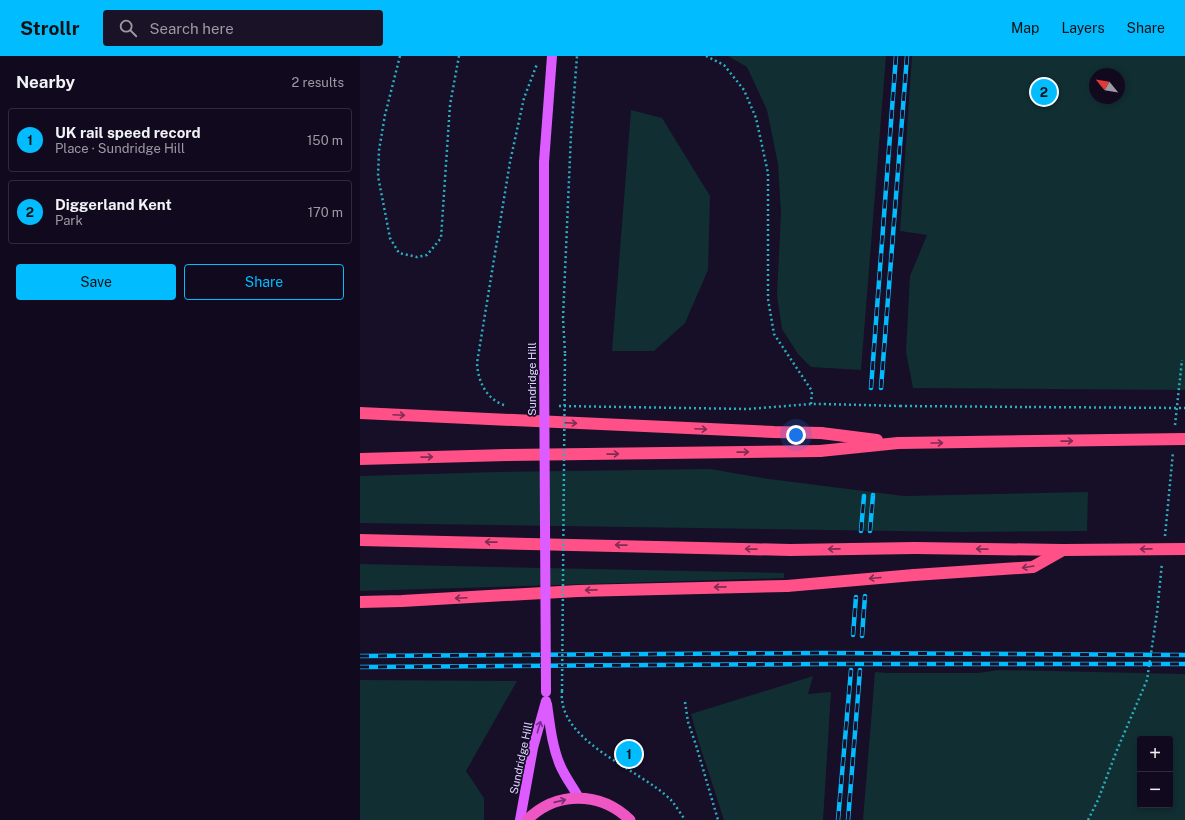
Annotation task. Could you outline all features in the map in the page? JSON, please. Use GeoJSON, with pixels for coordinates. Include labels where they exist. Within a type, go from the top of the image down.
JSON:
{"type":"FeatureCollection","features":[{"type":"Feature","properties":{"kind":"highway"},"geometry":{"type":"LineString","coordinates":[[360,413],[821,433],[898,443]]}},
{"type":"Feature","properties":{"kind":"highway"},"geometry":{"type":"LineString","coordinates":[[360,458],[820,451],[898,443],[1185,439]]}},
{"type":"Feature","properties":{"kind":"highway"},"geometry":{"type":"LineString","coordinates":[[360,540],[790,550],[915,548],[1063,550],[1185,549]]}},
{"type":"Feature","properties":{"kind":"highway"},"geometry":{"type":"LineString","coordinates":[[360,602],[578,591],[788,586],[914,575],[1033,567],[1063,550]]}},
{"type":"Feature","properties":{"kind":"highway"},"geometry":{"type":"LineString","coordinates":[[527,820],[535,811],[556,801],[579,798],[601,802],[622,812],[630,820]]}},
{"type":"Feature","properties":{"kind":"main road","name":"Sundridge Hill"},"geometry":{"type":"LineString","coordinates":[[552,56],[544,162],[546,697],[554,744],[558,758],[579,798]]}},
{"type":"Feature","properties":{"kind":"main road","name":"Sundridge Hill"},"geometry":{"type":"LineString","coordinates":[[520,820],[533,748],[546,697]]}},
{"type":"Feature","properties":{"kind":"path"},"geometry":{"type":"LineString","coordinates":[[400,56],[385,116],[379,150],[378,176],[390,238],[399,252],[417,257],[427,255],[441,238],[450,105],[459,56]]}},
{"type":"Feature","properties":{"kind":"path"},"geometry":{"type":"LineString","coordinates":[[577,56],[571,134],[563,318],[565,353],[561,702],[568,721],[579,734],[595,748],[647,782],[670,800],[685,820]]}},
{"type":"Feature","properties":{"kind":"path"},"geometry":{"type":"LineString","coordinates":[[706,56],[724,64],[744,90],[756,118],[768,173],[768,299],[774,334],[812,391],[811,404]]}},
{"type":"Feature","properties":{"kind":"path"},"geometry":{"type":"LineString","coordinates":[[510,406],[499,403],[490,397],[481,383],[476,363],[510,162],[524,98],[536,68]]}},
{"type":"Feature","properties":{"kind":"path"},"geometry":{"type":"LineString","coordinates":[[1175,431],[1182,360]]}},
{"type":"Feature","properties":{"kind":"path"},"geometry":{"type":"LineString","coordinates":[[556,406],[748,409],[824,404],[1185,408]]}},
{"type":"Feature","properties":{"kind":"path"},"geometry":{"type":"LineString","coordinates":[[1164,542],[1173,447]]}},
{"type":"Feature","properties":{"kind":"path"},"geometry":{"type":"LineString","coordinates":[[1088,820],[1098,800],[1117,750],[1147,680],[1157,613],[1162,558]]}},
{"type":"Feature","properties":{"kind":"path"},"geometry":{"type":"LineString","coordinates":[[685,702],[688,722],[718,820]]}},
{"type":"Feature","properties":{"kind":"green space"},"geometry":{"type":"Polygon","coordinates":[[[728,56],[886,56],[861,370],[811,367],[798,354],[782,329],[777,295],[781,213],[778,164],[767,110],[747,67],[728,56]]]}},
{"type":"Feature","properties":{"kind":"green space"},"geometry":{"type":"Polygon","coordinates":[[[912,56],[1185,56],[1185,390],[913,388],[906,352],[910,276],[927,235],[900,231],[912,56]]]}},
{"type":"Feature","properties":{"kind":"green space"},"geometry":{"type":"Polygon","coordinates":[[[631,110],[662,118],[710,196],[708,270],[685,323],[654,351],[612,351],[631,110]]]}},
{"type":"Feature","properties":{"kind":"green space"},"geometry":{"type":"Polygon","coordinates":[[[710,469],[769,479],[904,496],[1088,492],[1087,531],[962,532],[360,523],[360,476],[497,472],[710,469]]]}},
{"type":"Feature","properties":{"kind":"green space"},"geometry":{"type":"Polygon","coordinates":[[[360,564],[784,573],[784,578],[360,591],[360,564]]]}},
{"type":"Feature","properties":{"kind":"green space"},"geometry":{"type":"Polygon","coordinates":[[[999,670],[1185,674],[1185,820],[863,820],[875,672],[978,673],[999,670]]]}},
{"type":"Feature","properties":{"kind":"green space"},"geometry":{"type":"Polygon","coordinates":[[[813,676],[808,694],[831,692],[823,820],[724,820],[691,714],[813,676]]]}},
{"type":"Feature","properties":{"kind":"green space"},"geometry":{"type":"Polygon","coordinates":[[[360,680],[517,681],[466,771],[484,798],[484,820],[360,820],[360,680]]]}},
{"type":"Feature","properties":{"kind":"railway"},"geometry":{"type":"LineString","coordinates":[[871,388],[896,56]]}},
{"type":"Feature","properties":{"kind":"railway"},"geometry":{"type":"LineString","coordinates":[[881,388],[907,56]]}},
{"type":"Feature","properties":{"kind":"railway"},"geometry":{"type":"LineString","coordinates":[[870,531],[873,495]]}},
{"type":"Feature","properties":{"kind":"railway"},"geometry":{"type":"LineString","coordinates":[[861,531],[864,496]]}},
{"type":"Feature","properties":{"kind":"railway"},"geometry":{"type":"LineString","coordinates":[[862,636],[865,596]]}},
{"type":"Feature","properties":{"kind":"railway"},"geometry":{"type":"LineString","coordinates":[[853,635],[856,597]]}},
{"type":"Feature","properties":{"kind":"railway"},"geometry":{"type":"LineString","coordinates":[[360,656],[821,653],[1185,655]]}},
{"type":"Feature","properties":{"kind":"railway"},"geometry":{"type":"LineString","coordinates":[[360,667],[820,664],[1185,664]]}},
{"type":"Feature","properties":{"kind":"railway"},"geometry":{"type":"LineString","coordinates":[[838,820],[851,670]]}},
{"type":"Feature","properties":{"kind":"railway"},"geometry":{"type":"LineString","coordinates":[[848,820],[860,670]]}},
{"type":"Feature","properties":{"kind":"place","name":"Diggerland Kent"},"geometry":{"type":"Point","coordinates":[1044,92]}},
{"type":"Feature","properties":{"kind":"place","name":"UK rail speed record"},"geometry":{"type":"Point","coordinates":[629,754]}}]}
